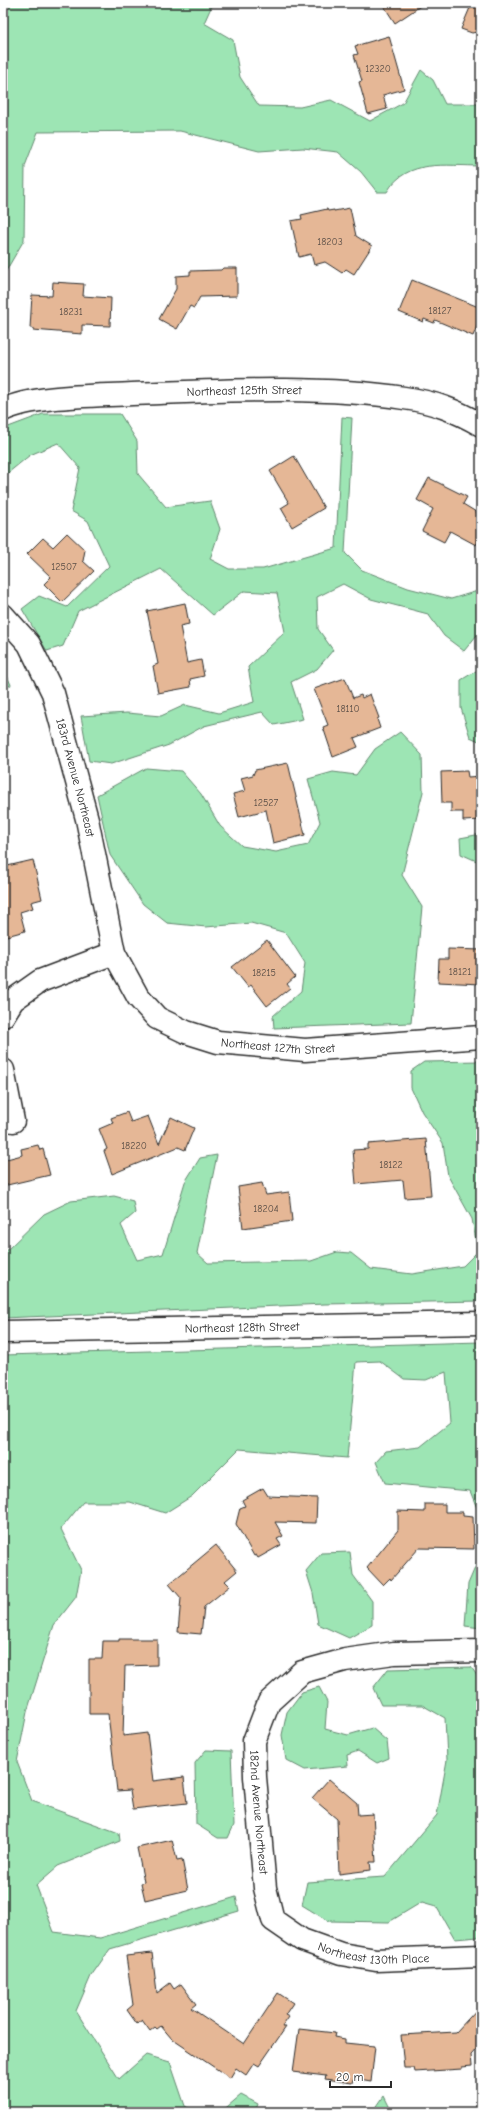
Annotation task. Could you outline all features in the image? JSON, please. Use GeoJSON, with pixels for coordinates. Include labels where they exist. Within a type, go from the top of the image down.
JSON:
{"type":"FeatureCollection","features":[{"type":"Feature","properties":{"kind":"street","name":"Northeast 125th Street"},"geometry":{"type":"LineString","coordinates":[[3,410],[13,406],[72,397],[196,392],[331,391],[405,398],[453,409],[481,425]]}},
{"type":"Feature","properties":{"kind":"street","name":"183rd Avenue Northeast"},"geometry":{"type":"LineString","coordinates":[[3,615],[29,644],[53,693],[87,819],[114,953]]}},
{"type":"Feature","properties":{"kind":"street"},"geometry":{"type":"LineString","coordinates":[[3,1016],[13,1000],[40,981],[114,953]]}},
{"type":"Feature","properties":{"kind":"street","name":"Northeast 127th Street"},"geometry":{"type":"LineString","coordinates":[[114,953],[138,997],[158,1018],[186,1032],[218,1042],[305,1050],[481,1037]]}},
{"type":"Feature","properties":{"kind":"street"},"geometry":{"type":"LineString","coordinates":[[3,1070],[12,1121]]}},
{"type":"Feature","properties":{"kind":"street","name":"Northeast 128th Street"},"geometry":{"type":"LineString","coordinates":[[3,1332],[481,1323]]}},
{"type":"Feature","properties":{"kind":"street","name":"182nd Avenue Northeast"},"geometry":{"type":"LineString","coordinates":[[274,1920],[265,1888],[255,1777],[254,1742],[269,1702],[302,1672],[345,1660],[394,1653],[481,1651]]}},
{"type":"Feature","properties":{"kind":"street","name":"Northeast 130th Place"},"geometry":{"type":"LineString","coordinates":[[274,1920],[302,1940],[348,1955],[376,1960],[481,1956]]}},
{"type":"Feature","properties":{"kind":"green space"},"geometry":{"type":"Polygon","coordinates":[[[3,3],[213,3],[204,23],[233,40],[240,77],[259,106],[300,107],[331,100],[370,121],[403,103],[421,70],[433,80],[445,104],[481,104],[481,166],[441,165],[416,169],[395,181],[387,192],[377,192],[361,172],[338,152],[303,148],[259,151],[180,131],[38,132],[25,166],[24,240],[3,276],[3,3]]]}},
{"type":"Feature","properties":{"kind":"green space"},"geometry":{"type":"Polygon","coordinates":[[[43,414],[120,414],[137,441],[138,474],[166,507],[210,501],[220,529],[210,559],[229,569],[263,569],[336,548],[342,417],[352,418],[345,553],[362,570],[408,588],[451,599],[481,590],[481,630],[464,651],[444,636],[428,614],[371,599],[343,584],[317,597],[318,629],[333,650],[317,669],[291,682],[303,719],[274,725],[262,712],[204,726],[169,745],[111,764],[89,761],[81,716],[127,713],[161,716],[185,705],[219,713],[254,702],[248,667],[285,632],[277,593],[244,591],[213,615],[161,569],[78,611],[63,646],[47,651],[22,609],[39,596],[67,607],[109,566],[88,521],[71,511],[80,468],[58,443],[30,455],[3,477],[3,429],[43,414]]]}},
{"type":"Feature","properties":{"kind":"green space"},"geometry":{"type":"Polygon","coordinates":[[[3,666],[11,685],[3,689],[3,666]]]}},
{"type":"Feature","properties":{"kind":"green space"},"geometry":{"type":"Polygon","coordinates":[[[481,668],[481,742],[470,737],[461,708],[461,680],[481,668]]]}},
{"type":"Feature","properties":{"kind":"green space"},"geometry":{"type":"Polygon","coordinates":[[[400,732],[422,755],[423,792],[402,875],[422,907],[411,1023],[274,1028],[273,1016],[301,991],[305,963],[286,933],[251,923],[206,927],[167,923],[143,904],[110,855],[97,795],[146,768],[181,771],[201,794],[220,826],[242,846],[276,852],[308,845],[320,822],[308,779],[333,772],[356,775],[375,749],[400,732]]]}},
{"type":"Feature","properties":{"kind":"green space"},"geometry":{"type":"Polygon","coordinates":[[[481,834],[481,863],[461,854],[460,838],[481,834]]]}},
{"type":"Feature","properties":{"kind":"green space"},"geometry":{"type":"Polygon","coordinates":[[[481,1061],[481,1301],[325,1304],[3,1318],[3,1250],[7,1250],[44,1214],[71,1201],[114,1196],[133,1201],[135,1213],[121,1225],[137,1260],[163,1254],[185,1182],[200,1158],[217,1155],[197,1253],[208,1263],[311,1261],[337,1252],[351,1253],[371,1269],[412,1274],[463,1266],[478,1251],[472,1219],[448,1176],[443,1143],[422,1112],[411,1088],[411,1071],[424,1062],[481,1061]]]}},
{"type":"Feature","properties":{"kind":"green space"},"geometry":{"type":"Polygon","coordinates":[[[481,1342],[481,1628],[465,1626],[468,1584],[477,1563],[479,1513],[470,1491],[385,1483],[376,1462],[386,1451],[420,1447],[450,1423],[446,1372],[426,1380],[404,1379],[380,1361],[356,1362],[347,1458],[239,1449],[192,1496],[165,1513],[130,1502],[83,1502],[61,1529],[81,1570],[76,1597],[54,1625],[27,1712],[17,1762],[32,1801],[119,1833],[120,1841],[58,1866],[36,1885],[54,1932],[100,1938],[236,1897],[239,1911],[110,1949],[91,1976],[76,2011],[119,2079],[146,2055],[170,2062],[185,2106],[195,2112],[3,2112],[3,1355],[481,1342]]]}},
{"type":"Feature","properties":{"kind":"green space"},"geometry":{"type":"Polygon","coordinates":[[[350,1552],[353,1575],[372,1601],[372,1625],[349,1638],[318,1624],[313,1593],[306,1571],[321,1553],[350,1552]]]}},
{"type":"Feature","properties":{"kind":"green space"},"geometry":{"type":"Polygon","coordinates":[[[471,1667],[481,1681],[481,1771],[479,1789],[481,1794],[481,1932],[478,1937],[455,1939],[436,1906],[422,1902],[389,1922],[328,1921],[302,1905],[307,1882],[385,1877],[437,1815],[447,1760],[445,1718],[422,1705],[381,1705],[373,1688],[388,1669],[471,1667]]]}},
{"type":"Feature","properties":{"kind":"green space"},"geometry":{"type":"Polygon","coordinates":[[[319,1687],[327,1702],[325,1729],[348,1735],[372,1728],[387,1741],[389,1758],[377,1763],[358,1751],[347,1755],[348,1766],[305,1770],[286,1760],[282,1735],[287,1712],[302,1692],[319,1687]]]}},
{"type":"Feature","properties":{"kind":"green space"},"geometry":{"type":"Polygon","coordinates":[[[206,1750],[231,1751],[234,1825],[228,1838],[218,1838],[196,1824],[195,1763],[206,1750]]]}},
{"type":"Feature","properties":{"kind":"green space"},"geometry":{"type":"Polygon","coordinates":[[[241,2095],[258,2104],[255,2112],[221,2112],[241,2095]]]}},
{"type":"Feature","properties":{"kind":"green space"},"geometry":{"type":"Polygon","coordinates":[[[384,2096],[392,2112],[373,2112],[384,2096]]]}},
{"type":"Feature","properties":{"kind":"building"},"geometry":{"type":"Polygon","coordinates":[[[382,3],[425,3],[395,23],[382,3]]]}},
{"type":"Feature","properties":{"kind":"building"},"geometry":{"type":"Polygon","coordinates":[[[472,3],[481,3],[481,31],[472,33],[461,29],[472,3]]]}},
{"type":"Feature","properties":{"kind":"building"},"geometry":{"type":"Polygon","coordinates":[[[389,36],[404,89],[383,95],[387,109],[368,114],[359,82],[362,81],[354,55],[358,54],[355,46],[389,36]]]}},
{"type":"Feature","properties":{"kind":"building"},"geometry":{"type":"Polygon","coordinates":[[[350,208],[356,236],[372,246],[354,274],[346,269],[342,273],[325,262],[314,265],[311,254],[299,257],[291,221],[302,219],[301,215],[327,209],[328,211],[334,211],[350,208]]]}},
{"type":"Feature","properties":{"kind":"building"},"geometry":{"type":"Polygon","coordinates":[[[223,268],[237,268],[237,296],[200,297],[194,308],[190,306],[177,329],[159,319],[176,289],[176,276],[190,275],[190,271],[221,270],[223,268]]]}},
{"type":"Feature","properties":{"kind":"building"},"geometry":{"type":"Polygon","coordinates":[[[412,280],[481,308],[481,317],[473,336],[435,320],[434,323],[424,319],[423,322],[399,312],[412,280]]]}},
{"type":"Feature","properties":{"kind":"building"},"geometry":{"type":"Polygon","coordinates":[[[53,282],[84,284],[83,296],[111,298],[110,326],[82,325],[82,334],[33,330],[33,328],[30,328],[32,295],[52,296],[53,282]]]}},
{"type":"Feature","properties":{"kind":"building"},"geometry":{"type":"Polygon","coordinates":[[[294,456],[324,508],[292,527],[281,508],[289,503],[270,471],[294,456]]]}},
{"type":"Feature","properties":{"kind":"building"},"geometry":{"type":"Polygon","coordinates":[[[429,478],[467,497],[463,504],[481,515],[481,535],[476,545],[450,531],[444,542],[422,531],[433,509],[417,500],[429,478]]]}},
{"type":"Feature","properties":{"kind":"building"},"geometry":{"type":"Polygon","coordinates":[[[67,533],[85,550],[83,561],[94,571],[62,602],[44,584],[51,577],[27,554],[43,538],[53,547],[67,533]]]}},
{"type":"Feature","properties":{"kind":"building"},"geometry":{"type":"Polygon","coordinates":[[[185,603],[189,624],[180,626],[187,663],[201,660],[204,676],[190,679],[191,687],[158,693],[153,666],[158,664],[147,611],[185,603]]]}},
{"type":"Feature","properties":{"kind":"building"},"geometry":{"type":"Polygon","coordinates":[[[345,678],[353,698],[361,695],[362,698],[370,694],[379,718],[377,719],[380,728],[354,738],[358,747],[333,757],[323,727],[328,725],[314,689],[345,678]]]}},
{"type":"Feature","properties":{"kind":"building"},"geometry":{"type":"Polygon","coordinates":[[[288,763],[305,835],[273,843],[266,810],[239,817],[233,794],[245,791],[241,778],[253,775],[255,770],[288,763]]]}},
{"type":"Feature","properties":{"kind":"building"},"geometry":{"type":"Polygon","coordinates":[[[467,771],[468,777],[481,776],[481,820],[463,821],[463,812],[451,812],[451,803],[442,803],[441,772],[467,771]]]}},
{"type":"Feature","properties":{"kind":"building"},"geometry":{"type":"Polygon","coordinates":[[[33,860],[42,899],[31,902],[33,908],[20,912],[25,931],[3,937],[3,867],[33,860]]]}},
{"type":"Feature","properties":{"kind":"building"},"geometry":{"type":"Polygon","coordinates":[[[267,940],[295,977],[287,984],[290,988],[267,1006],[251,985],[248,987],[232,967],[267,940]]]}},
{"type":"Feature","properties":{"kind":"building"},"geometry":{"type":"Polygon","coordinates":[[[448,949],[481,950],[481,984],[438,982],[439,959],[448,959],[448,949]]]}},
{"type":"Feature","properties":{"kind":"building"},"geometry":{"type":"Polygon","coordinates":[[[127,1112],[131,1122],[148,1116],[159,1144],[171,1117],[194,1128],[185,1150],[178,1147],[112,1174],[104,1151],[107,1149],[99,1129],[113,1123],[111,1118],[127,1112]]]}},
{"type":"Feature","properties":{"kind":"building"},"geometry":{"type":"Polygon","coordinates":[[[426,1139],[431,1196],[405,1198],[403,1180],[356,1184],[353,1150],[368,1149],[368,1144],[426,1139]]]}},
{"type":"Feature","properties":{"kind":"building"},"geometry":{"type":"Polygon","coordinates":[[[38,1145],[40,1150],[43,1149],[50,1175],[3,1186],[3,1160],[22,1155],[21,1149],[38,1145]]]}},
{"type":"Feature","properties":{"kind":"building"},"geometry":{"type":"Polygon","coordinates":[[[262,1183],[266,1195],[289,1192],[292,1221],[243,1228],[238,1187],[262,1183]]]}},
{"type":"Feature","properties":{"kind":"building"},"geometry":{"type":"Polygon","coordinates":[[[263,1488],[268,1496],[317,1498],[316,1523],[275,1522],[283,1536],[277,1539],[281,1545],[258,1558],[256,1555],[254,1556],[236,1524],[240,1508],[245,1506],[242,1500],[263,1488]]]}},
{"type":"Feature","properties":{"kind":"building"},"geometry":{"type":"Polygon","coordinates":[[[425,1504],[445,1504],[445,1512],[463,1512],[463,1516],[473,1517],[474,1549],[419,1548],[391,1580],[390,1578],[383,1585],[367,1568],[398,1530],[398,1511],[425,1512],[425,1504]]]}},
{"type":"Feature","properties":{"kind":"building"},"geometry":{"type":"Polygon","coordinates":[[[216,1545],[237,1571],[225,1581],[230,1586],[204,1607],[201,1634],[178,1632],[181,1598],[169,1584],[216,1545]]]}},
{"type":"Feature","properties":{"kind":"building"},"geometry":{"type":"Polygon","coordinates":[[[119,1639],[157,1639],[157,1665],[125,1666],[123,1736],[147,1733],[153,1781],[184,1777],[187,1803],[133,1809],[130,1790],[117,1791],[108,1714],[89,1714],[89,1659],[102,1659],[103,1641],[119,1641],[119,1639]]]}},
{"type":"Feature","properties":{"kind":"building"},"geometry":{"type":"Polygon","coordinates":[[[329,1779],[357,1803],[358,1815],[373,1814],[376,1862],[370,1862],[371,1870],[339,1874],[337,1819],[312,1798],[329,1779]]]}},
{"type":"Feature","properties":{"kind":"building"},"geometry":{"type":"Polygon","coordinates":[[[172,1840],[177,1860],[182,1859],[188,1890],[145,1900],[141,1883],[144,1882],[137,1848],[172,1840]]]}},
{"type":"Feature","properties":{"kind":"building"},"geometry":{"type":"Polygon","coordinates":[[[152,1953],[157,1993],[170,1983],[174,1989],[181,1984],[196,2004],[191,2008],[244,2044],[278,1993],[293,2003],[285,2015],[289,2017],[282,2027],[286,2027],[259,2066],[254,2063],[246,2075],[236,2068],[230,2078],[172,2039],[161,2026],[157,2029],[155,2027],[150,2031],[142,2020],[137,2024],[127,2010],[133,2005],[126,1956],[152,1953]]]}},
{"type":"Feature","properties":{"kind":"building"},"geometry":{"type":"Polygon","coordinates":[[[481,2005],[481,2044],[471,2055],[472,2066],[462,2067],[462,2069],[415,2072],[414,2068],[404,2068],[401,2035],[456,2032],[481,2005]]]}},
{"type":"Feature","properties":{"kind":"building"},"geometry":{"type":"Polygon","coordinates":[[[299,2029],[335,2033],[334,2037],[345,2039],[345,2043],[375,2046],[371,2082],[353,2079],[352,2083],[325,2079],[326,2076],[293,2072],[299,2029]]]}}]}
